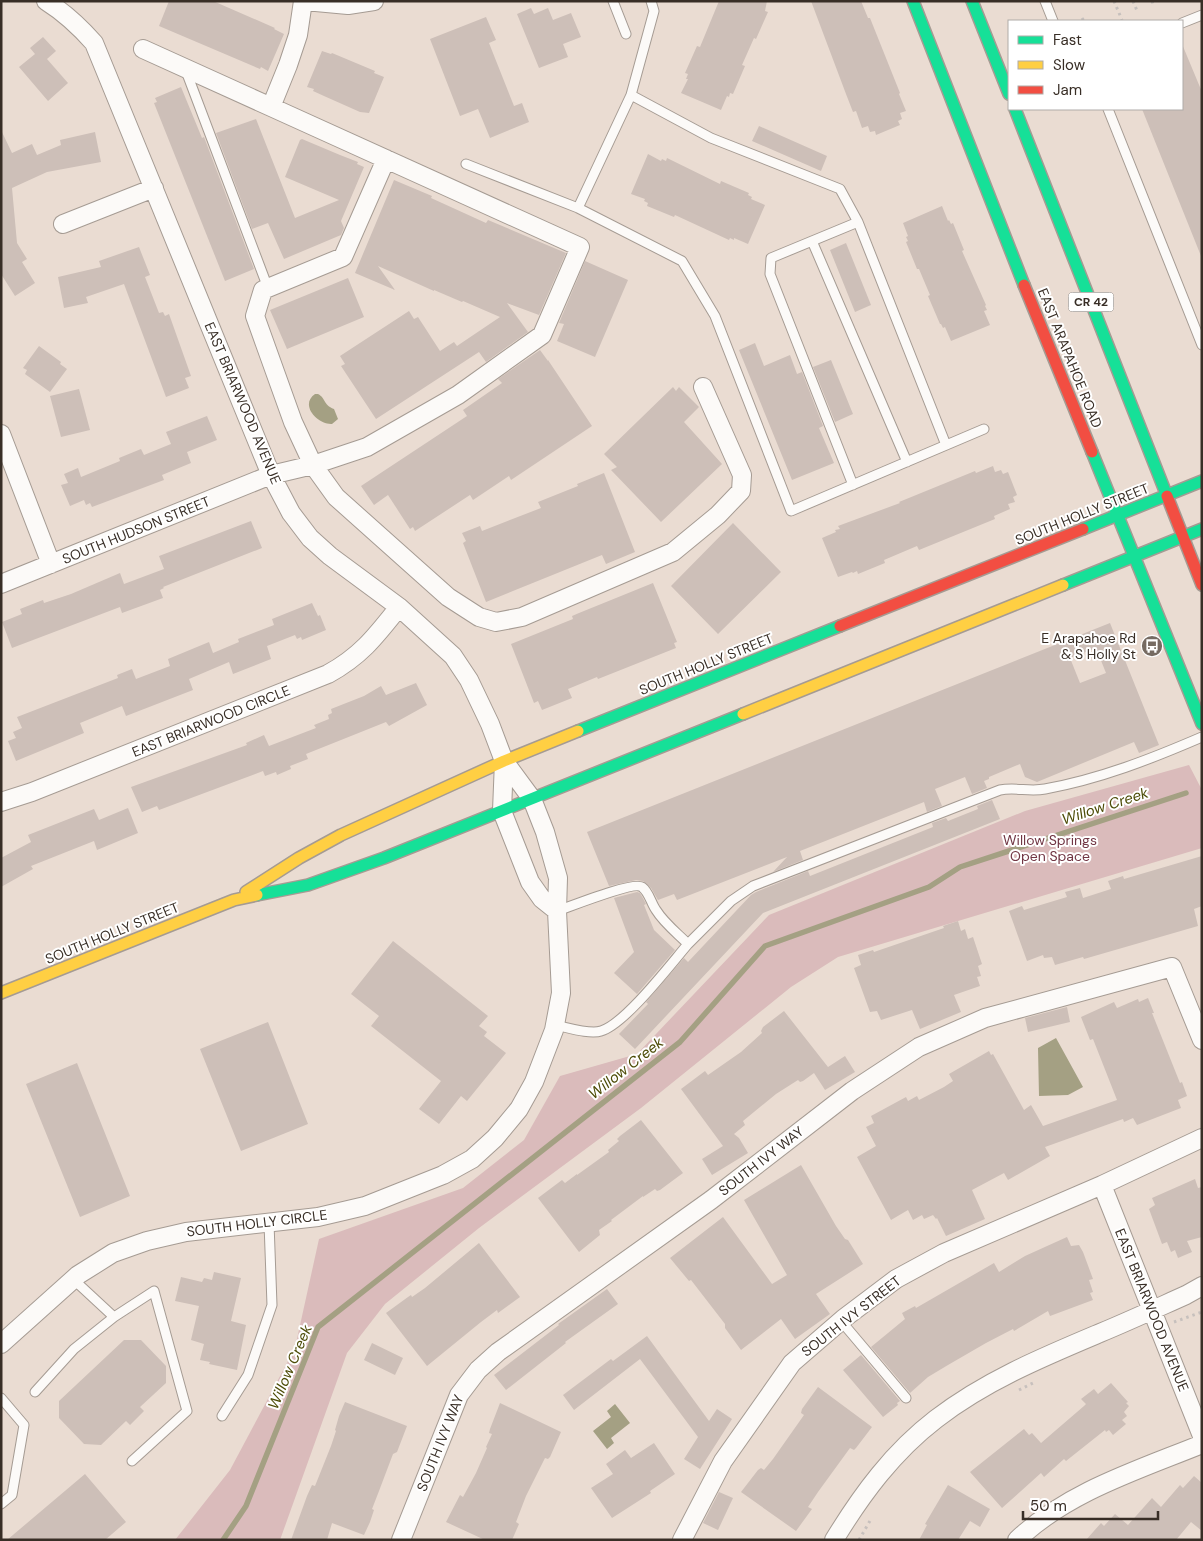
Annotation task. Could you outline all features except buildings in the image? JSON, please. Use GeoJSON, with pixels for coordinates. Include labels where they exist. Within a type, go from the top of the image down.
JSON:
{"type":"FeatureCollection","features":[{"type":"Feature","properties":{"kind":"main road","name":"EAST ARAPAHOE ROAD"},"geometry":{"type":"LineString","coordinates":[[914,1],[1013,257],[1202,724]]}},
{"type":"Feature","properties":{"kind":"main road"},"geometry":{"type":"LineString","coordinates":[[972,1],[1008,91]]}},
{"type":"Feature","properties":{"kind":"main road","name":"CR 42"},"geometry":{"type":"LineString","coordinates":[[1015,110],[1202,585]]}},
{"type":"Feature","properties":{"kind":"main road","name":"SOUTH HOLLY STREET"},"geometry":{"type":"LineString","coordinates":[[234,900],[298,858],[341,835],[504,761],[1202,481]]}},
{"type":"Feature","properties":{"kind":"main road","name":"SOUTH HOLLY STREET"},"geometry":{"type":"LineString","coordinates":[[1,993],[234,900],[308,885],[384,858],[1202,529]]}},
{"type":"Feature","properties":{"kind":"street","name":"EAST BRIARWOOD AVENUE"},"geometry":{"type":"LineString","coordinates":[[46,1],[64,12],[94,43],[271,475],[290,513],[310,538],[330,556],[399,607],[453,656],[469,680],[490,724],[504,761]]}},
{"type":"Feature","properties":{"kind":"street"},"geometry":{"type":"LineString","coordinates":[[271,107],[298,35],[304,1],[348,5],[374,1]]}},
{"type":"Feature","properties":{"kind":"street"},"geometry":{"type":"LineString","coordinates":[[143,49],[386,159],[343,257],[263,290],[254,316],[293,422],[313,465],[336,497],[448,597],[480,617],[496,622],[522,616],[673,552],[718,516],[741,491],[742,475],[703,387]]}},
{"type":"Feature","properties":{"kind":"street","name":"SOUTH HUDSON STREET"},"geometry":{"type":"LineString","coordinates":[[1,584],[271,475],[313,465],[367,447],[450,400],[542,335],[580,247],[386,159]]}},
{"type":"Feature","properties":{"kind":"street"},"geometry":{"type":"LineString","coordinates":[[63,224],[154,188]]}},
{"type":"Feature","properties":{"kind":"street"},"geometry":{"type":"LineString","coordinates":[[1,434],[51,564]]}},
{"type":"Feature","properties":{"kind":"street","name":"EAST BRIARWOOD CIRCLE"},"geometry":{"type":"LineString","coordinates":[[1,802],[32,792],[328,674],[347,664],[369,644],[399,607]]}},
{"type":"Feature","properties":{"kind":"street"},"geometry":{"type":"LineString","coordinates":[[504,761],[502,810],[530,882],[542,899],[557,911]]}},
{"type":"Feature","properties":{"kind":"street","name":"SOUTH HOLLY CIRCLE"},"geometry":{"type":"LineString","coordinates":[[1,1344],[73,1279],[113,1253],[147,1241],[186,1232],[318,1218],[365,1206],[443,1175],[472,1158],[495,1138],[519,1109],[537,1075],[555,1025],[561,993],[557,911],[558,878],[545,832],[532,799],[504,761]]}},
{"type":"Feature","properties":{"kind":"street","name":"SOUTH IVY WAY"},"geometry":{"type":"LineString","coordinates":[[401,1540],[459,1394],[478,1370],[498,1352],[711,1200],[852,1091],[919,1047],[985,1018],[1172,967],[1202,1040]]}},
{"type":"Feature","properties":{"kind":"street"},"geometry":{"type":"LineString","coordinates":[[1102,1185],[1202,1138]]}},
{"type":"Feature","properties":{"kind":"street","name":"EAST BRIARWOOD AVENUE"},"geometry":{"type":"LineString","coordinates":[[1102,1185],[1202,1436]]}},
{"type":"Feature","properties":{"kind":"street","name":"SOUTH IVY STREET"},"geometry":{"type":"LineString","coordinates":[[682,1540],[723,1461],[792,1363],[840,1321],[896,1279],[944,1253],[1102,1185]]}},
{"type":"Feature","properties":{"kind":"street"},"geometry":{"type":"LineString","coordinates":[[834,1540],[875,1478],[935,1419],[986,1386],[1015,1370],[1152,1310],[1194,1294],[1202,1286]]}},
{"type":"Feature","properties":{"kind":"street"},"geometry":{"type":"LineString","coordinates":[[1016,1540],[1043,1518],[1099,1486],[1202,1444]]}},
{"type":"Feature","properties":{"kind":"lane"},"geometry":{"type":"LineString","coordinates":[[613,1],[626,34]]}},
{"type":"Feature","properties":{"kind":"lane"},"geometry":{"type":"LineString","coordinates":[[578,208],[631,95],[654,11],[651,1]]}},
{"type":"Feature","properties":{"kind":"lane"},"geometry":{"type":"LineString","coordinates":[[1045,1],[1053,20]]}},
{"type":"Feature","properties":{"kind":"lane"},"geometry":{"type":"LineString","coordinates":[[1183,23],[1202,15]]}},
{"type":"Feature","properties":{"kind":"lane"},"geometry":{"type":"LineString","coordinates":[[185,68],[268,288]]}},
{"type":"Feature","properties":{"kind":"lane"},"geometry":{"type":"LineString","coordinates":[[631,95],[711,138],[840,189],[858,222],[946,446]]}},
{"type":"Feature","properties":{"kind":"lane"},"geometry":{"type":"LineString","coordinates":[[1108,110],[1202,345]]}},
{"type":"Feature","properties":{"kind":"lane"},"geometry":{"type":"LineString","coordinates":[[466,164],[578,208],[682,261],[715,316],[791,511],[984,429]]}},
{"type":"Feature","properties":{"kind":"lane"},"geometry":{"type":"LineString","coordinates":[[853,485],[770,274],[771,258],[858,222]]}},
{"type":"Feature","properties":{"kind":"lane"},"geometry":{"type":"LineString","coordinates":[[812,241],[907,462]]}},
{"type":"Feature","properties":{"kind":"lane"},"geometry":{"type":"LineString","coordinates":[[555,1025],[599,1032],[608,1028],[638,1002],[688,944],[732,901],[753,886],[1000,790],[1008,788],[1032,791],[1116,772],[1202,738]]}},
{"type":"Feature","properties":{"kind":"lane"},"geometry":{"type":"LineString","coordinates":[[557,911],[612,892],[640,885],[644,888],[656,911],[688,944]]}},
{"type":"Feature","properties":{"kind":"lane"},"geometry":{"type":"LineString","coordinates":[[222,1416],[248,1375],[272,1305],[269,1223]]}},
{"type":"Feature","properties":{"kind":"lane"},"geometry":{"type":"LineString","coordinates":[[73,1279],[114,1317]]}},
{"type":"Feature","properties":{"kind":"lane"},"geometry":{"type":"LineString","coordinates":[[35,1392],[74,1349],[114,1317],[154,1291],[187,1411],[132,1461]]}},
{"type":"Feature","properties":{"kind":"lane"},"geometry":{"type":"LineString","coordinates":[[840,1321],[906,1398]]}},
{"type":"Feature","properties":{"kind":"lane"},"geometry":{"type":"LineString","coordinates":[[1,1398],[24,1425],[12,1495],[1,1504]]}},
{"type":"Feature","properties":{"kind":"path"},"geometry":{"type":"LineString","coordinates":[[1114,1],[1122,20]]}},
{"type":"Feature","properties":{"kind":"path"},"geometry":{"type":"LineString","coordinates":[[1133,1],[1138,13]]}},
{"type":"Feature","properties":{"kind":"path"},"geometry":{"type":"LineString","coordinates":[[1152,1],[1154,7]]}},
{"type":"Feature","properties":{"kind":"path"},"geometry":{"type":"LineString","coordinates":[[1159,1328],[1202,1312]]}},
{"type":"Feature","properties":{"kind":"path"},"geometry":{"type":"LineString","coordinates":[[1017,1390],[1040,1380]]}},
{"type":"Feature","properties":{"kind":"path"},"geometry":{"type":"LineString","coordinates":[[859,1540],[873,1515]]}},
{"type":"Feature","properties":{"kind":"green space","name":"Willow Springs Open Space"},"geometry":{"type":"Polygon","coordinates":[[[1189,765],[1202,790],[1202,848],[838,957],[791,987],[641,1108],[479,1228],[385,1304],[347,1353],[280,1540],[175,1540],[230,1470],[295,1348],[319,1239],[463,1188],[524,1140],[560,1076],[637,1054],[769,915],[1025,811],[1189,765]]]}},
{"type":"Feature","properties":{"kind":"shaded area"},"geometry":{"type":"Polygon","coordinates":[[[315,394],[321,396],[328,406],[334,409],[338,419],[332,424],[321,421],[312,413],[309,403],[315,394]]]}},
{"type":"Feature","properties":{"kind":"shaded area"},"geometry":{"type":"Polygon","coordinates":[[[1056,1038],[1083,1087],[1068,1095],[1039,1096],[1038,1048],[1056,1038]]]}},
{"type":"Feature","properties":{"kind":"shaded area"},"geometry":{"type":"Polygon","coordinates":[[[615,1404],[630,1423],[611,1438],[614,1443],[607,1449],[593,1431],[611,1417],[607,1411],[615,1404]]]}},
{"type":"Feature","properties":{"kind":"waterway","name":"Willow Creek"},"geometry":{"type":"LineString","coordinates":[[223,1540],[246,1506],[318,1327],[680,1042],[765,946],[929,887],[960,867],[1186,793]]}},
{"type":"Feature","properties":{"kind":"traffic: fast"},"geometry":{"type":"LineString","coordinates":[[913,1],[1024,285]]}},
{"type":"Feature","properties":{"kind":"traffic: fast"},"geometry":{"type":"LineString","coordinates":[[972,1],[1008,91]]}},
{"type":"Feature","properties":{"kind":"traffic: fast"},"geometry":{"type":"LineString","coordinates":[[1015,110],[1167,496]]}},
{"type":"Feature","properties":{"kind":"traffic: fast"},"geometry":{"type":"LineString","coordinates":[[1092,452],[1202,724]]}},
{"type":"Feature","properties":{"kind":"traffic: fast"},"geometry":{"type":"LineString","coordinates":[[1083,529],[1202,481]]}},
{"type":"Feature","properties":{"kind":"traffic: fast"},"geometry":{"type":"LineString","coordinates":[[1063,585],[1202,529]]}},
{"type":"Feature","properties":{"kind":"traffic: fast"},"geometry":{"type":"LineString","coordinates":[[578,731],[840,626]]}},
{"type":"Feature","properties":{"kind":"traffic: fast"},"geometry":{"type":"LineString","coordinates":[[257,895],[308,885],[384,858],[743,714]]}},
{"type":"Feature","properties":{"kind":"traffic: slow"},"geometry":{"type":"LineString","coordinates":[[743,714],[1063,585]]}},
{"type":"Feature","properties":{"kind":"traffic: slow"},"geometry":{"type":"LineString","coordinates":[[246,892],[299,858],[341,835],[504,761],[578,731]]}},
{"type":"Feature","properties":{"kind":"traffic: slow"},"geometry":{"type":"LineString","coordinates":[[1,993],[234,900],[257,895]]}},
{"type":"Feature","properties":{"kind":"traffic: jam"},"geometry":{"type":"LineString","coordinates":[[1024,285],[1092,452]]}},
{"type":"Feature","properties":{"kind":"traffic: jam"},"geometry":{"type":"LineString","coordinates":[[1167,496],[1202,585]]}},
{"type":"Feature","properties":{"kind":"traffic: jam"},"geometry":{"type":"LineString","coordinates":[[840,626],[1083,529]]}},
{"type":"Feature","properties":{"kind":"place","name":"E Arapahoe Rd & S Holly St"},"geometry":{"type":"Point","coordinates":[1152,646]}}]}
